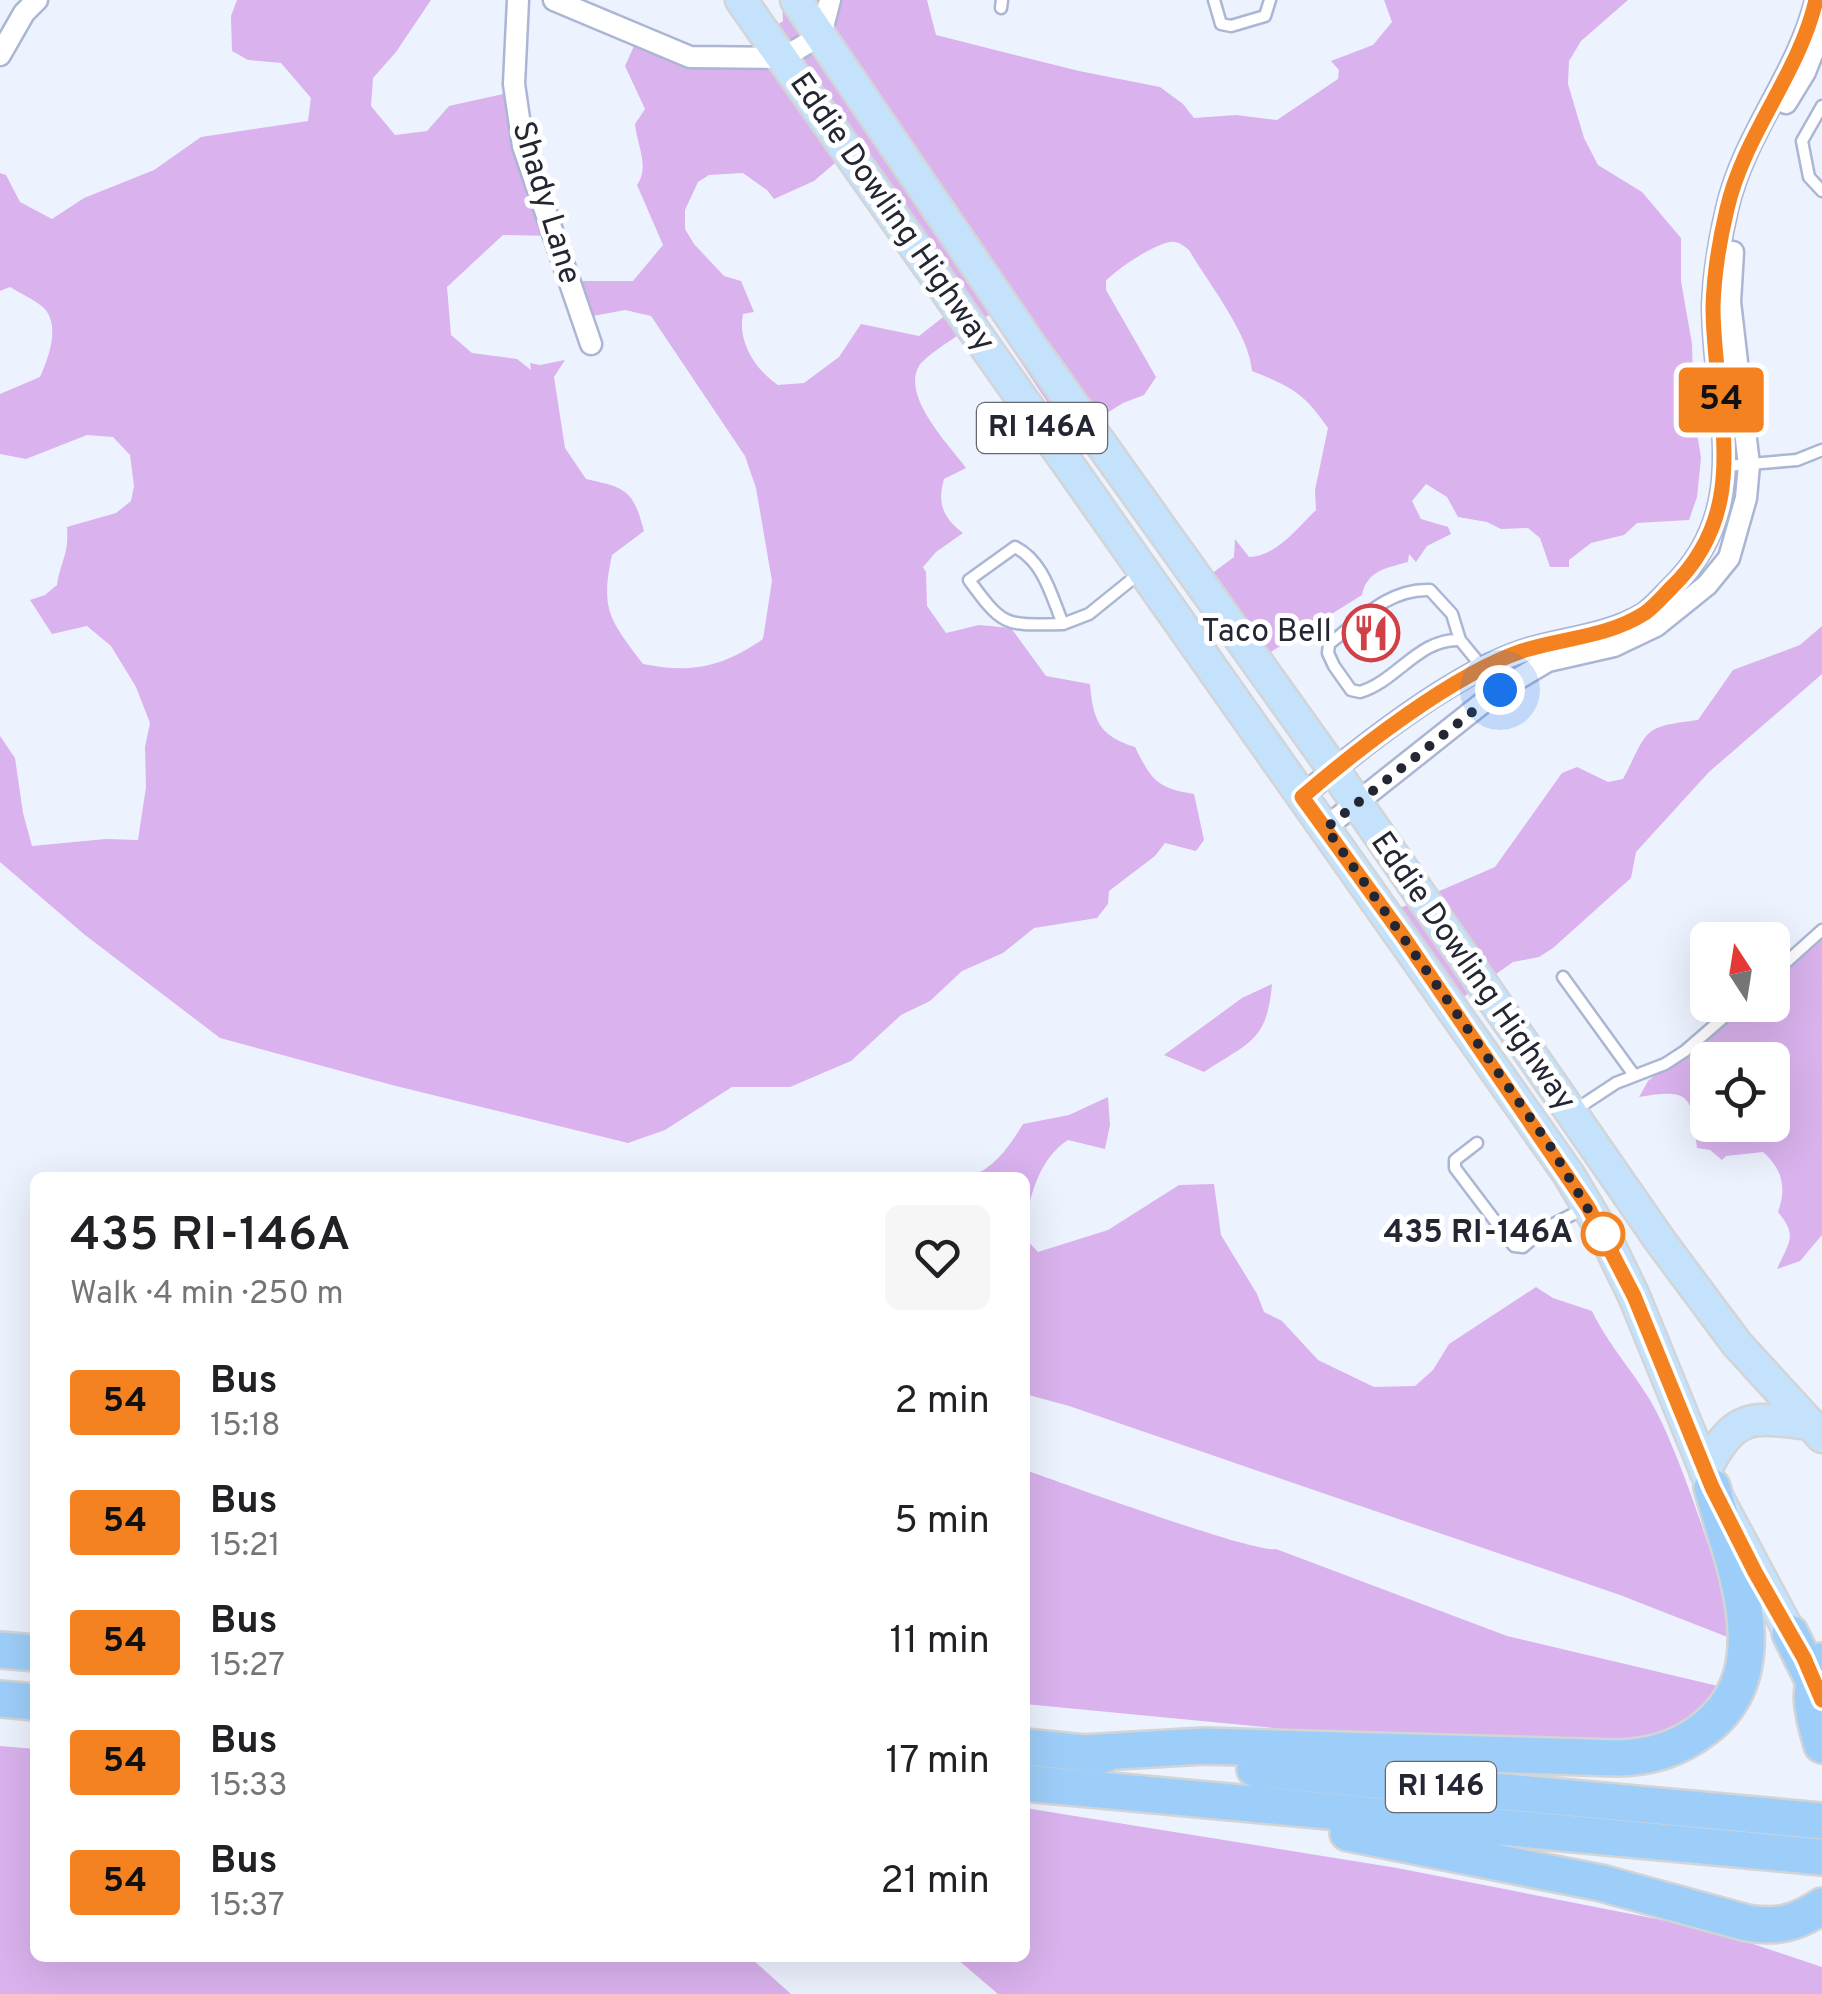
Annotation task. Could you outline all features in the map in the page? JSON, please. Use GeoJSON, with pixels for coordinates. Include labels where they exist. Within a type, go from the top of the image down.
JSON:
{"type":"FeatureCollection","features":[{"type":"Feature","properties":{"kind":"highway"},"geometry":{"type":"LineString","coordinates":[[1083,1752],[1204,1746],[1618,1758],[1647,1756],[1675,1747],[1709,1726],[1726,1707],[1738,1685],[1746,1656],[1744,1612],[1709,1479]]}},
{"type":"Feature","properties":{"kind":"highway"},"geometry":{"type":"LineString","coordinates":[[0,1650],[30,1653]]}},
{"type":"Feature","properties":{"kind":"highway"},"geometry":{"type":"LineString","coordinates":[[1814,1664],[1812,1704],[1822,1745]]}},
{"type":"Feature","properties":{"kind":"highway"},"geometry":{"type":"LineString","coordinates":[[0,1698],[30,1701]]}},
{"type":"Feature","properties":{"kind":"highway","name":"RI 146"},"geometry":{"type":"LineString","coordinates":[[1030,1747],[1811,1820]]}},
{"type":"Feature","properties":{"kind":"highway","name":"RI 146"},"geometry":{"type":"LineString","coordinates":[[1030,1783],[1813,1856]]}},
{"type":"Feature","properties":{"kind":"highway"},"geometry":{"type":"LineString","coordinates":[[1100,1790],[1532,1868],[1747,1923],[1789,1924],[1822,1906]]}},
{"type":"Feature","properties":{"kind":"main road","name":"Eddie Dowling Highway"},"geometry":{"type":"LineString","coordinates":[[741,0],[1550,1146],[1588,1207],[1634,1296],[1709,1479]]}},
{"type":"Feature","properties":{"kind":"main road","name":"Eddie Dowling Highway"},"geometry":{"type":"LineString","coordinates":[[796,0],[1032,346],[1334,770],[1570,1113],[1711,1310],[1815,1431]]}},
{"type":"Feature","properties":{"kind":"main road"},"geometry":{"type":"LineString","coordinates":[[1709,1479],[1718,1445],[1738,1426],[1771,1419],[1815,1431]]}},
{"type":"Feature","properties":{"kind":"main road","name":"RI 146A"},"geometry":{"type":"LineString","coordinates":[[1709,1479],[1814,1664]]}},
{"type":"Feature","properties":{"kind":"street"},"geometry":{"type":"LineString","coordinates":[[0,55],[24,13],[37,0]]}},
{"type":"Feature","properties":{"kind":"street","name":"Shady Lane"},"geometry":{"type":"LineString","coordinates":[[518,0],[514,84],[523,146],[591,344]]}},
{"type":"Feature","properties":{"kind":"street"},"geometry":{"type":"LineString","coordinates":[[554,0],[690,57],[783,58],[821,35],[830,0]]}},
{"type":"Feature","properties":{"kind":"street"},"geometry":{"type":"LineString","coordinates":[[1302,797],[1458,682],[1520,652],[1607,630],[1646,612],[1688,572],[1709,539],[1726,466],[1713,305],[1727,207],[1758,127],[1792,65],[1816,0]]}},
{"type":"Feature","properties":{"kind":"street"},"geometry":{"type":"LineString","coordinates":[[1326,828],[1500,690],[1548,661],[1614,646],[1656,626],[1707,585],[1728,558],[1740,526],[1749,465],[1730,302],[1734,240],[1742,203],[1769,131],[1805,72],[1822,29]]}},
{"type":"Feature","properties":{"kind":"street"},"geometry":{"type":"LineString","coordinates":[[1484,669],[1500,690]]}},
{"type":"Feature","properties":{"kind":"lane"},"geometry":{"type":"LineString","coordinates":[[1214,0],[1221,24],[1231,26],[1265,16],[1270,0]]}},
{"type":"Feature","properties":{"kind":"lane"},"geometry":{"type":"LineString","coordinates":[[1822,106],[1802,141],[1809,177],[1822,191]]}},
{"type":"Feature","properties":{"kind":"lane"},"geometry":{"type":"LineString","coordinates":[[1726,466],[1797,460],[1822,450]]}},
{"type":"Feature","properties":{"kind":"lane"},"geometry":{"type":"LineString","coordinates":[[1063,624],[1031,555],[1014,547],[969,580],[994,614],[1014,625],[1063,624],[1089,614],[1142,571]]}},
{"type":"Feature","properties":{"kind":"lane"},"geometry":{"type":"LineString","coordinates":[[1460,640],[1433,644],[1368,690],[1350,690],[1328,653],[1329,644],[1391,596],[1414,589],[1430,590],[1452,614],[1460,640],[1484,669]]}},
{"type":"Feature","properties":{"kind":"lane"},"geometry":{"type":"LineString","coordinates":[[1790,959],[1822,930]]}},
{"type":"Feature","properties":{"kind":"lane"},"geometry":{"type":"LineString","coordinates":[[1562,977],[1634,1075]]}},
{"type":"Feature","properties":{"kind":"lane"},"geometry":{"type":"LineString","coordinates":[[1570,1113],[1634,1075],[1665,1064],[1718,1022]]}},
{"type":"Feature","properties":{"kind":"lane"},"geometry":{"type":"LineString","coordinates":[[1477,1143],[1455,1160],[1455,1168],[1514,1246],[1523,1246],[1588,1207]]}},
{"type":"Feature","properties":{"kind":"shaded area"},"geometry":{"type":"Polygon","coordinates":[[[237,0],[431,0],[373,78],[371,106],[395,135],[427,131],[449,106],[512,92],[553,236],[503,235],[447,287],[451,335],[472,353],[517,359],[531,370],[530,363],[565,360],[554,377],[565,448],[586,479],[611,485],[632,499],[644,531],[612,555],[607,589],[616,625],[643,664],[706,666],[763,639],[772,581],[756,488],[745,456],[651,316],[625,310],[582,318],[569,281],[633,281],[663,245],[637,185],[643,163],[635,124],[645,109],[625,66],[634,46],[687,61],[777,62],[769,31],[783,21],[782,0],[838,42],[831,0],[927,0],[936,35],[1160,87],[1194,118],[1236,115],[1277,120],[1338,79],[1339,70],[1331,61],[1373,45],[1392,22],[1384,0],[1628,0],[1581,41],[1569,61],[1568,84],[1584,138],[1598,165],[1642,192],[1681,238],[1681,281],[1692,344],[1694,414],[1701,458],[1697,497],[1689,520],[1637,523],[1624,535],[1591,543],[1569,560],[1569,567],[1550,567],[1540,538],[1528,528],[1501,529],[1458,517],[1447,497],[1426,484],[1412,501],[1421,519],[1448,527],[1451,534],[1427,546],[1416,562],[1409,554],[1408,562],[1379,571],[1368,580],[1362,595],[1253,663],[1199,583],[1234,557],[1235,539],[1249,557],[1269,552],[1316,510],[1315,490],[1328,428],[1296,392],[1252,371],[1236,325],[1189,250],[1168,242],[1128,263],[1106,281],[1106,290],[1156,377],[1144,395],[1123,403],[1070,436],[989,315],[919,366],[915,378],[921,405],[966,468],[944,479],[941,495],[946,516],[963,533],[936,552],[923,567],[927,606],[946,633],[979,625],[1011,628],[1046,676],[1090,684],[1096,717],[1106,732],[1135,747],[1151,774],[1163,785],[1194,794],[1204,840],[1196,851],[1165,843],[1155,856],[1109,891],[1108,904],[1097,918],[1034,928],[1003,953],[962,971],[930,1001],[901,1015],[851,1061],[790,1087],[732,1087],[665,1130],[628,1143],[220,1038],[85,935],[0,862],[0,736],[15,758],[32,846],[138,840],[150,723],[136,687],[111,646],[87,626],[52,634],[30,600],[57,585],[66,551],[67,527],[116,513],[131,501],[134,486],[130,455],[113,437],[87,435],[26,459],[0,454],[0,394],[40,377],[49,352],[52,324],[40,305],[10,287],[0,291],[0,173],[6,175],[20,202],[52,219],[84,198],[154,170],[201,137],[308,121],[311,98],[281,63],[248,60],[232,51],[231,16],[237,0]],[[848,152],[814,181],[774,199],[743,173],[709,175],[698,182],[685,210],[685,229],[694,244],[724,276],[741,281],[754,312],[743,314],[746,345],[762,372],[778,385],[804,383],[839,357],[861,324],[919,336],[956,307],[848,152]]]}},
{"type":"Feature","properties":{"kind":"shaded area"},"geometry":{"type":"Polygon","coordinates":[[[1822,626],[1822,674],[1709,772],[1636,852],[1631,878],[1553,948],[1539,957],[1513,962],[1448,1008],[1384,915],[1495,867],[1562,773],[1577,767],[1608,782],[1623,779],[1648,734],[1665,725],[1698,720],[1733,670],[1800,645],[1822,626]]]}},
{"type":"Feature","properties":{"kind":"shaded area"},"geometry":{"type":"Polygon","coordinates":[[[1822,933],[1822,1235],[1800,1261],[1777,1269],[1790,1233],[1778,1212],[1781,1179],[1769,1158],[1763,1152],[1726,1156],[1722,1160],[1710,1150],[1697,1148],[1696,1142],[1790,1142],[1790,1042],[1694,1042],[1718,1022],[1790,1022],[1790,960],[1822,933]]]}},
{"type":"Feature","properties":{"kind":"shaded area"},"geometry":{"type":"Polygon","coordinates":[[[1272,984],[1260,1029],[1233,1054],[1204,1072],[1164,1055],[1242,998],[1272,984]]]}},
{"type":"Feature","properties":{"kind":"shaded area"},"geometry":{"type":"Polygon","coordinates":[[[1690,1046],[1690,1106],[1680,1096],[1670,1094],[1639,1097],[1648,1081],[1690,1046]]]}},
{"type":"Feature","properties":{"kind":"shaded area"},"geometry":{"type":"Polygon","coordinates":[[[1108,1097],[1110,1125],[1105,1149],[1068,1140],[1043,1167],[1030,1202],[1030,1172],[980,1172],[1001,1155],[1023,1124],[1069,1115],[1108,1097]]]}},
{"type":"Feature","properties":{"kind":"shaded area"},"geometry":{"type":"Polygon","coordinates":[[[1214,1184],[1221,1235],[1264,1312],[1282,1321],[1318,1360],[1374,1387],[1415,1386],[1433,1370],[1449,1344],[1536,1287],[1553,1298],[1592,1311],[1655,1408],[1672,1446],[1731,1613],[1735,1640],[1620,1595],[1030,1395],[1030,1243],[1038,1252],[1108,1230],[1179,1185],[1214,1184]]]}},
{"type":"Feature","properties":{"kind":"shaded area"},"geometry":{"type":"Polygon","coordinates":[[[1030,1472],[1197,1529],[1276,1549],[1507,1636],[1722,1687],[1675,1734],[1645,1742],[1377,1738],[1030,1704],[1030,1472]]]}},
{"type":"Feature","properties":{"kind":"shaded area"},"geometry":{"type":"Polygon","coordinates":[[[0,1746],[30,1749],[30,1962],[755,1962],[791,1994],[0,1994],[0,1746]]]}},
{"type":"Feature","properties":{"kind":"shaded area"},"geometry":{"type":"Polygon","coordinates":[[[1030,1809],[1397,1868],[1672,1922],[1681,1920],[1822,1967],[1822,1994],[998,1994],[961,1962],[1030,1962],[1030,1809]]]}},
{"type":"Feature","properties":{"kind":"bus line","name":"54"},"geometry":{"type":"LineString","coordinates":[[1816,0],[1792,65],[1758,127],[1727,207],[1713,305],[1726,466],[1709,539],[1688,572],[1646,612],[1607,630],[1520,652],[1458,682],[1302,797],[1550,1146],[1588,1207],[1634,1296],[1712,1487],[1804,1658],[1822,1700]]}},
{"type":"Feature","properties":{"kind":"place","name":"Taco Bell"},"geometry":{"type":"Point","coordinates":[1371,633]}},
{"type":"Feature","properties":{"kind":"place","name":"435 RI-146A"},"geometry":{"type":"Point","coordinates":[1603,1234]}},
{"type":"Feature","properties":{"kind":"route"},"geometry":{"type":"LineString","coordinates":[[1500,690],[1326,828],[1550,1146],[1603,1234]]}}]}
